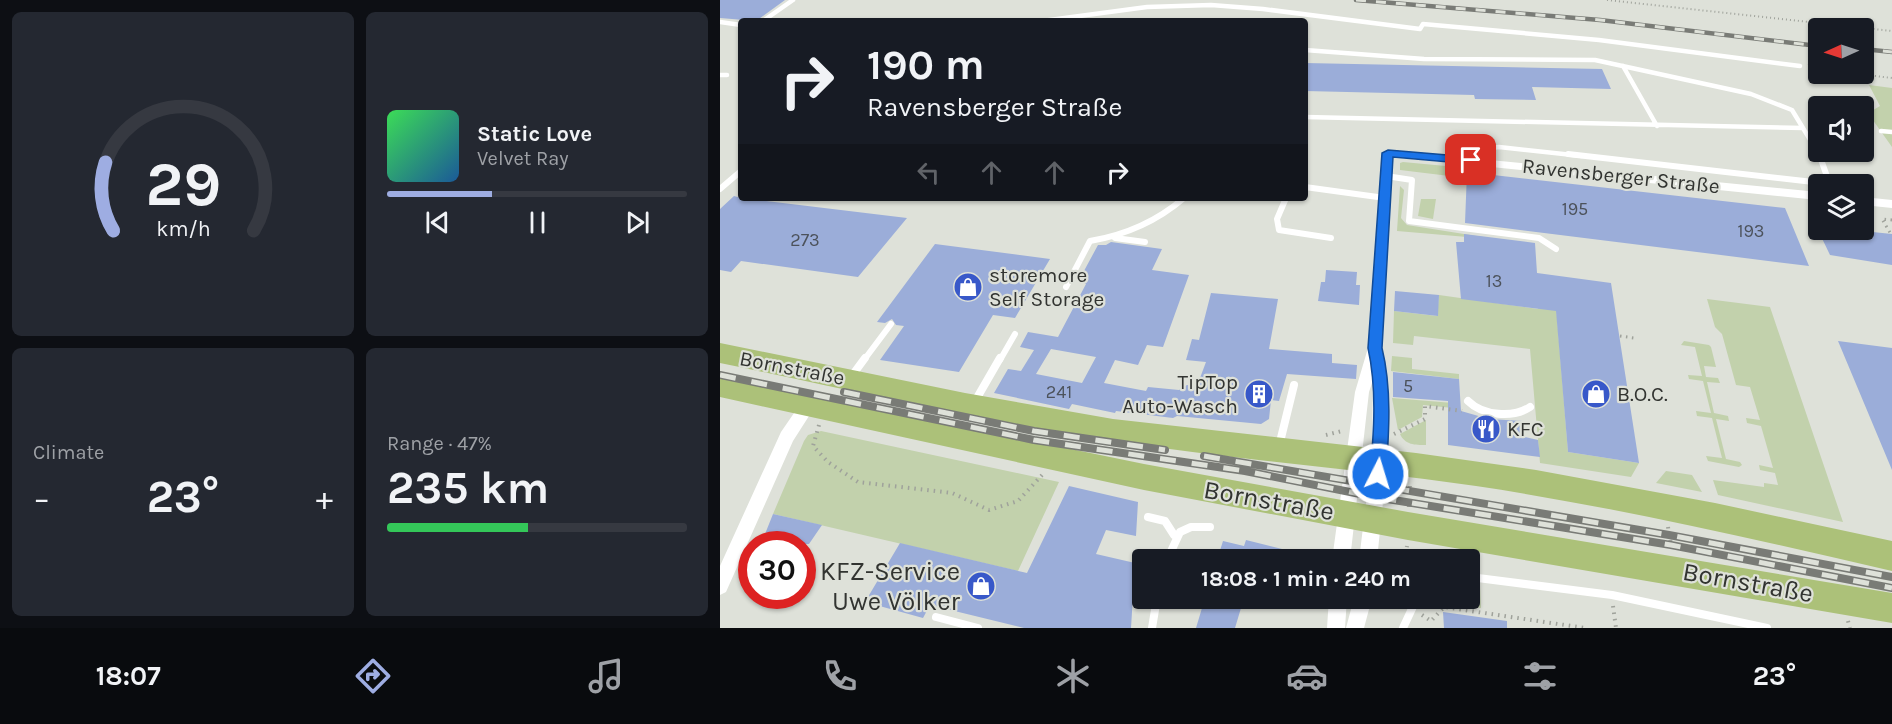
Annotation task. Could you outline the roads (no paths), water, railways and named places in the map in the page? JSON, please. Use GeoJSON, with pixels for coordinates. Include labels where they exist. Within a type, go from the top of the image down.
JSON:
{"type":"FeatureCollection","features":[{"type":"Feature","properties":{"kind":"main road","name":"Bornstraße"},"geometry":{"type":"LineString","coordinates":[[720,353],[973,405],[1117,431],[1279,448],[1522,480],[1665,506],[1892,556]]}},
{"type":"Feature","properties":{"kind":"main road","name":"Bornstraße"},"geometry":{"type":"LineString","coordinates":[[720,387],[814,415],[1360,517],[1892,608]]}},
{"type":"Feature","properties":{"kind":"street","name":"Ravensberger Straße"},"geometry":{"type":"LineString","coordinates":[[1386,176],[1388,153],[1808,195]]}},
{"type":"Feature","properties":{"kind":"street"},"geometry":{"type":"LineString","coordinates":[[1366,549],[1360,517],[1367,459],[1362,392],[1375,348],[1386,176]]}},
{"type":"Feature","properties":{"kind":"street"},"geometry":{"type":"LineString","coordinates":[[1874,202],[1892,204]]}},
{"type":"Feature","properties":{"kind":"street"},"geometry":{"type":"LineString","coordinates":[[1346,549],[1360,517],[1380,370],[1375,348]]}},
{"type":"Feature","properties":{"kind":"street"},"geometry":{"type":"LineString","coordinates":[[720,586],[787,437],[814,415]]}},
{"type":"Feature","properties":{"kind":"street"},"geometry":{"type":"LineString","coordinates":[[1336,628],[1337,609]]}},
{"type":"Feature","properties":{"kind":"street"},"geometry":{"type":"LineString","coordinates":[[1354,628],[1360,609]]}},
{"type":"Feature","properties":{"kind":"lane"},"geometry":{"type":"LineString","coordinates":[[767,18],[793,0]]}},
{"type":"Feature","properties":{"kind":"lane"},"geometry":{"type":"LineString","coordinates":[[1064,18],[1144,7],[1226,6],[1288,11],[1420,29],[1423,24],[1599,40],[1800,66]]}},
{"type":"Feature","properties":{"kind":"lane"},"geometry":{"type":"LineString","coordinates":[[720,22],[738,25]]}},
{"type":"Feature","properties":{"kind":"lane"},"geometry":{"type":"LineString","coordinates":[[1308,50],[1424,59],[1595,60],[1623,66],[1778,103],[1792,110],[1820,156],[1827,174]]}},
{"type":"Feature","properties":{"kind":"lane"},"geometry":{"type":"LineString","coordinates":[[1623,66],[1657,126]]}},
{"type":"Feature","properties":{"kind":"lane"},"geometry":{"type":"LineString","coordinates":[[720,75],[727,75]]}},
{"type":"Feature","properties":{"kind":"lane"},"geometry":{"type":"LineString","coordinates":[[1308,117],[1803,128]]}},
{"type":"Feature","properties":{"kind":"lane"},"geometry":{"type":"LineString","coordinates":[[1881,131],[1892,132]]}},
{"type":"Feature","properties":{"kind":"lane"},"geometry":{"type":"LineString","coordinates":[[1492,162],[1492,148],[1499,147],[1808,181]]}},
{"type":"Feature","properties":{"kind":"lane"},"geometry":{"type":"LineString","coordinates":[[720,189],[738,174]]}},
{"type":"Feature","properties":{"kind":"lane"},"geometry":{"type":"LineString","coordinates":[[1386,176],[1412,180],[1409,221],[1539,238],[1556,249]]}},
{"type":"Feature","properties":{"kind":"lane"},"geometry":{"type":"LineString","coordinates":[[1308,187],[1385,198]]}},
{"type":"Feature","properties":{"kind":"lane"},"geometry":{"type":"LineString","coordinates":[[1113,238],[1145,225],[1172,210],[1181,201]]}},
{"type":"Feature","properties":{"kind":"lane"},"geometry":{"type":"LineString","coordinates":[[1285,201],[1277,219],[1279,230],[1330,238]]}},
{"type":"Feature","properties":{"kind":"lane"},"geometry":{"type":"LineString","coordinates":[[1066,287],[1090,241],[1113,238],[1145,242]]}},
{"type":"Feature","properties":{"kind":"lane"},"geometry":{"type":"LineString","coordinates":[[850,379],[891,324]]}},
{"type":"Feature","properties":{"kind":"lane"},"geometry":{"type":"LineString","coordinates":[[973,405],[1015,334]]}},
{"type":"Feature","properties":{"kind":"lane"},"geometry":{"type":"LineString","coordinates":[[1279,448],[1290,390]]}},
{"type":"Feature","properties":{"kind":"lane"},"geometry":{"type":"LineString","coordinates":[[1468,401],[1476,409],[1509,414],[1520,414],[1530,407]]}},
{"type":"Feature","properties":{"kind":"lane"},"geometry":{"type":"LineString","coordinates":[[1148,517],[1166,520],[1172,527],[1174,535],[1170,549]]}},
{"type":"Feature","properties":{"kind":"lane"},"geometry":{"type":"LineString","coordinates":[[1174,535],[1182,528],[1195,525],[1210,527]]}},
{"type":"Feature","properties":{"kind":"lane"},"geometry":{"type":"LineString","coordinates":[[1480,578],[1612,595],[1767,628]]}},
{"type":"Feature","properties":{"kind":"lane"},"geometry":{"type":"LineString","coordinates":[[1152,628],[1155,609]]}},
{"type":"Feature","properties":{"kind":"lane"},"geometry":{"type":"LineString","coordinates":[[1404,628],[1411,609]]}},
{"type":"Feature","properties":{"kind":"lane"},"geometry":{"type":"LineString","coordinates":[[936,617],[978,628]]}},
{"type":"Feature","properties":{"kind":"railway"},"geometry":{"type":"LineString","coordinates":[[1356,0],[1600,20],[1808,45]]}},
{"type":"Feature","properties":{"kind":"railway"},"geometry":{"type":"LineString","coordinates":[[1874,50],[1892,52]]}},
{"type":"Feature","properties":{"kind":"railway"},"geometry":{"type":"LineString","coordinates":[[720,375],[1034,440],[1245,471],[1375,497],[1671,545],[1892,588]]}},
{"type":"Feature","properties":{"kind":"railway"},"geometry":{"type":"LineString","coordinates":[[844,392],[1034,431],[1165,450]]}},
{"type":"Feature","properties":{"kind":"railway"},"geometry":{"type":"LineString","coordinates":[[1204,456],[1669,535],[1892,577]]}},
{"type":"Feature","properties":{"kind":"place","name":"storemore Self Storage"},"geometry":{"type":"Point","coordinates":[968,287]}},
{"type":"Feature","properties":{"kind":"place","name":"TipTop Auto-Wasch"},"geometry":{"type":"Point","coordinates":[1259,394]}},
{"type":"Feature","properties":{"kind":"place","name":"B.O.C."},"geometry":{"type":"Point","coordinates":[1596,394]}},
{"type":"Feature","properties":{"kind":"place","name":"KFC"},"geometry":{"type":"Point","coordinates":[1486,429]}},
{"type":"Feature","properties":{"kind":"place","name":"KFZ-Service Uwe Völker"},"geometry":{"type":"Point","coordinates":[981,586]}}]}
